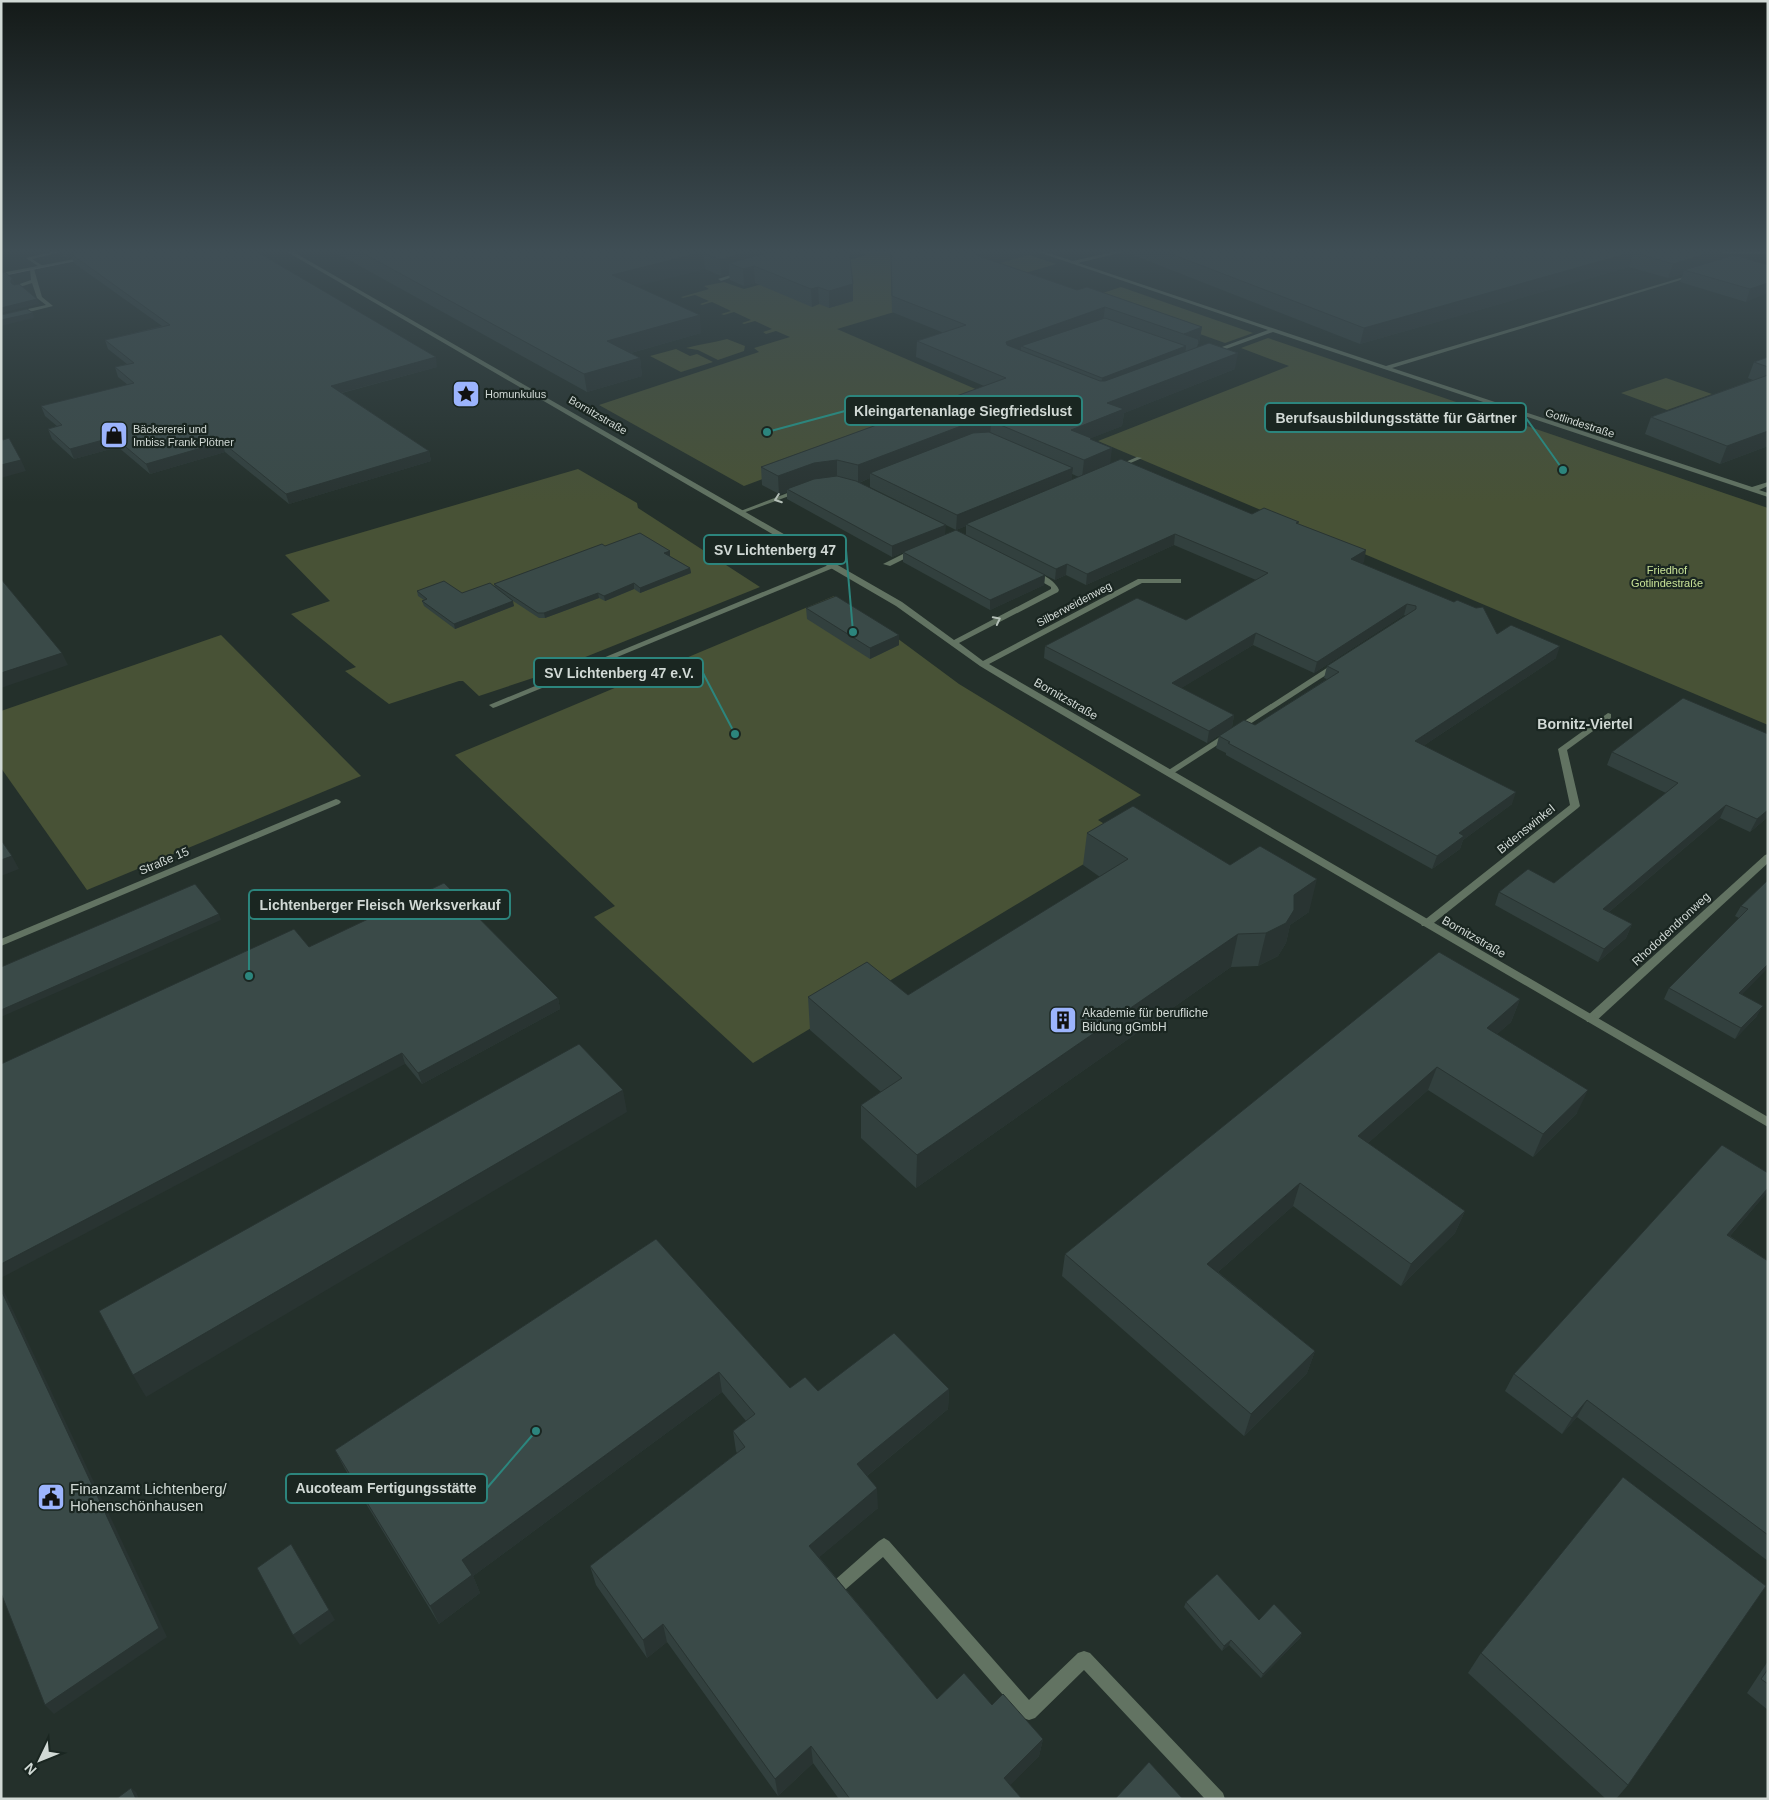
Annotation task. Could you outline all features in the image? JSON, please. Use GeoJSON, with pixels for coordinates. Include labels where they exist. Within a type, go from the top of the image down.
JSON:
{"type":"FeatureCollection","features":[{"type":"Feature","properties":{"kind":"street","name":"Bornitzstraße"},"geometry":{"type":"LineString","coordinates":[[432,334],[910,610],[983,664],[1768,1123]]}},
{"type":"Feature","properties":{"kind":"street"},"geometry":{"type":"LineString","coordinates":[[1204,356],[1262,334]]}},
{"type":"Feature","properties":{"kind":"street","name":"Gotlindestraße"},"geometry":{"type":"LineString","coordinates":[[1285,334],[1768,495]]}},
{"type":"Feature","properties":{"kind":"street"},"geometry":{"type":"LineString","coordinates":[[1385,368],[1496,334]]}},
{"type":"Feature","properties":{"kind":"street"},"geometry":{"type":"LineString","coordinates":[[1106,472],[1139,458]]}},
{"type":"Feature","properties":{"kind":"street"},"geometry":{"type":"LineString","coordinates":[[1751,490],[1768,484]]}},
{"type":"Feature","properties":{"kind":"street"},"geometry":{"type":"LineString","coordinates":[[741,512],[807,488]]}},
{"type":"Feature","properties":{"kind":"street"},"geometry":{"type":"LineString","coordinates":[[887,564],[921,549]]}},
{"type":"Feature","properties":{"kind":"street"},"geometry":{"type":"LineString","coordinates":[[493,705],[834,566]]}},
{"type":"Feature","properties":{"kind":"street"},"geometry":{"type":"LineString","coordinates":[[954,643],[1055,590],[1049,581],[1025,569]]}},
{"type":"Feature","properties":{"kind":"street","name":"Silberweidenweg"},"geometry":{"type":"LineString","coordinates":[[983,664],[1141,581],[1178,581]]}},
{"type":"Feature","properties":{"kind":"street"},"geometry":{"type":"LineString","coordinates":[[1168,773],[1341,662]]}},
{"type":"Feature","properties":{"kind":"street","name":"Bidenswinkel"},"geometry":{"type":"LineString","coordinates":[[1426,924],[1575,806],[1562,749],[1608,716]]}},
{"type":"Feature","properties":{"kind":"street","name":"Straße 15"},"geometry":{"type":"LineString","coordinates":[[1,943],[336,802]]}},
{"type":"Feature","properties":{"kind":"street","name":"Rhododendronweg"},"geometry":{"type":"LineString","coordinates":[[1591,1020],[1768,857]]}},
{"type":"Feature","properties":{"kind":"street"},"geometry":{"type":"LineString","coordinates":[[841,1584],[884,1546],[1029,1712],[1084,1659],[1218,1799]]}},
{"type":"Feature","properties":{"kind":"green space"},"geometry":{"type":"Polygon","coordinates":[[[783,334],[849,334],[987,394],[744,486],[599,405],[759,352],[754,348],[790,337],[783,334]]]}},
{"type":"Feature","properties":{"kind":"green space"},"geometry":{"type":"Polygon","coordinates":[[[1200,334],[1250,334],[1225,343],[1200,334]]]}},
{"type":"Feature","properties":{"kind":"green space","name":"Friedhof Gotlindestraße"},"geometry":{"type":"Polygon","coordinates":[[[1268,338],[1768,508],[1768,725],[1098,441],[1289,366],[1241,348],[1268,338]]]}},
{"type":"Feature","properties":{"kind":"green space"},"geometry":{"type":"Polygon","coordinates":[[[727,339],[745,346],[744,351],[718,360],[698,350],[686,348],[717,342],[727,339]]]}},
{"type":"Feature","properties":{"kind":"green space"},"geometry":{"type":"Polygon","coordinates":[[[676,349],[690,356],[697,354],[713,362],[681,372],[650,356],[676,349]]]}},
{"type":"Feature","properties":{"kind":"green space"},"geometry":{"type":"Polygon","coordinates":[[[1666,378],[1712,394],[1667,410],[1621,393],[1666,378]]]}},
{"type":"Feature","properties":{"kind":"green space"},"geometry":{"type":"Polygon","coordinates":[[[578,469],[637,503],[638,508],[760,587],[533,678],[479,696],[463,681],[459,681],[389,704],[345,671],[356,667],[291,614],[330,601],[285,555],[578,469]]]}},
{"type":"Feature","properties":{"kind":"green space"},"geometry":{"type":"Polygon","coordinates":[[[834,596],[878,624],[959,684],[1141,795],[1098,820],[1127,838],[753,1063],[594,917],[615,906],[455,755],[834,596]]]}},
{"type":"Feature","properties":{"kind":"green space"},"geometry":{"type":"Polygon","coordinates":[[[221,635],[361,776],[87,890],[1,768],[1,711],[221,635]]]}},
{"type":"Feature","properties":{"kind":"building"},"geometry":{"type":"Polygon","coordinates":[[[131,334],[397,334],[436,357],[331,386],[429,451],[286,494],[222,442],[146,464],[114,437],[70,449],[48,429],[62,425],[41,406],[134,383],[115,367],[134,363],[105,340],[131,334]]]}},
{"type":"Feature","properties":{"kind":"building"},"geometry":{"type":"Polygon","coordinates":[[[511,334],[632,334],[607,341],[640,358],[584,374],[511,334]]]}},
{"type":"Feature","properties":{"kind":"building"},"geometry":{"type":"Polygon","coordinates":[[[938,334],[1029,334],[1006,342],[1007,345],[1100,381],[1105,381],[1209,343],[1238,353],[1107,403],[1124,409],[1071,430],[1112,448],[1084,460],[991,421],[969,423],[858,465],[837,460],[814,463],[778,476],[761,467],[1006,378],[917,341],[938,334]]]}},
{"type":"Feature","properties":{"kind":"building"},"geometry":{"type":"Polygon","coordinates":[[[1057,334],[1151,334],[1186,346],[1102,378],[1021,346],[1057,334]]]}},
{"type":"Feature","properties":{"kind":"building"},"geometry":{"type":"Polygon","coordinates":[[[1768,357],[1768,367],[1754,362],[1768,357]]]}},
{"type":"Feature","properties":{"kind":"building"},"geometry":{"type":"Polygon","coordinates":[[[1768,375],[1768,431],[1727,446],[1651,417],[1768,375]]]}},
{"type":"Feature","properties":{"kind":"building"},"geometry":{"type":"Polygon","coordinates":[[[989,432],[1073,468],[957,515],[870,473],[973,433],[989,432]]]}},
{"type":"Feature","properties":{"kind":"building"},"geometry":{"type":"Polygon","coordinates":[[[1,438],[3,440],[9,438],[21,460],[1,465],[1,438]]]}},
{"type":"Feature","properties":{"kind":"building"},"geometry":{"type":"Polygon","coordinates":[[[1121,459],[1252,514],[1264,508],[1299,522],[1296,523],[1366,550],[1351,559],[1454,602],[1457,600],[1476,608],[1483,607],[1497,634],[1511,625],[1560,646],[1415,741],[1516,792],[1459,833],[1464,836],[1437,856],[1228,743],[1230,742],[1219,736],[1244,720],[1255,725],[1339,672],[1327,666],[1416,609],[1416,606],[1407,604],[1317,662],[1256,633],[1172,683],[1234,715],[1209,731],[1045,646],[1137,598],[1186,620],[1268,573],[1175,534],[1087,574],[1067,564],[1056,569],[966,524],[1121,459]]]}},
{"type":"Feature","properties":{"kind":"building"},"geometry":{"type":"Polygon","coordinates":[[[837,476],[856,481],[946,525],[892,546],[787,489],[814,479],[837,476]]]}},
{"type":"Feature","properties":{"kind":"building"},"geometry":{"type":"Polygon","coordinates":[[[956,530],[1045,575],[990,600],[903,552],[956,530]]]}},
{"type":"Feature","properties":{"kind":"building"},"geometry":{"type":"Polygon","coordinates":[[[640,533],[670,551],[664,553],[690,568],[640,588],[634,583],[604,596],[598,593],[544,613],[538,613],[494,584],[602,544],[605,546],[640,533]]]}},
{"type":"Feature","properties":{"kind":"building"},"geometry":{"type":"Polygon","coordinates":[[[1,579],[62,653],[1,673],[1,579]]]}},
{"type":"Feature","properties":{"kind":"building"},"geometry":{"type":"Polygon","coordinates":[[[444,581],[462,593],[490,583],[513,601],[454,624],[422,601],[427,599],[417,591],[444,581]]]}},
{"type":"Feature","properties":{"kind":"building"},"geometry":{"type":"Polygon","coordinates":[[[836,596],[899,635],[870,648],[806,608],[836,596]]]}},
{"type":"Feature","properties":{"kind":"building"},"geometry":{"type":"Polygon","coordinates":[[[1683,698],[1768,734],[1768,810],[1757,819],[1726,805],[1603,909],[1632,924],[1604,949],[1499,892],[1528,869],[1554,883],[1678,783],[1612,752],[1683,698]]]}},
{"type":"Feature","properties":{"kind":"building"},"geometry":{"type":"Polygon","coordinates":[[[1133,806],[1230,865],[1260,846],[1317,879],[1294,895],[1294,910],[1286,923],[1266,933],[1238,934],[917,1155],[861,1105],[902,1078],[808,997],[867,962],[908,995],[1128,859],[1087,833],[1133,806]]]}},
{"type":"Feature","properties":{"kind":"building"},"geometry":{"type":"Polygon","coordinates":[[[1,840],[12,856],[1,860],[1,840]]]}},
{"type":"Feature","properties":{"kind":"building"},"geometry":{"type":"Polygon","coordinates":[[[1768,880],[1768,964],[1739,993],[1763,1006],[1741,1028],[1669,988],[1748,909],[1741,906],[1768,880]]]}},
{"type":"Feature","properties":{"kind":"building"},"geometry":{"type":"Polygon","coordinates":[[[444,883],[558,998],[418,1073],[402,1053],[1,1264],[1,1064],[294,929],[309,947],[444,883]]]}},
{"type":"Feature","properties":{"kind":"building"},"geometry":{"type":"Polygon","coordinates":[[[195,884],[219,914],[1,1010],[1,967],[195,884]]]}},
{"type":"Feature","properties":{"kind":"building"},"geometry":{"type":"Polygon","coordinates":[[[1439,952],[1520,999],[1487,1028],[1588,1090],[1543,1134],[1437,1067],[1358,1136],[1465,1211],[1411,1264],[1300,1183],[1207,1264],[1315,1351],[1251,1414],[1065,1254],[1439,952]]]}},
{"type":"Feature","properties":{"kind":"building"},"geometry":{"type":"Polygon","coordinates":[[[579,1044],[623,1090],[133,1375],[99,1311],[579,1044]]]}},
{"type":"Feature","properties":{"kind":"building"},"geometry":{"type":"Polygon","coordinates":[[[1722,1145],[1768,1173],[1768,1188],[1727,1235],[1768,1261],[1768,1535],[1587,1400],[1572,1418],[1514,1374],[1722,1145]]]}},
{"type":"Feature","properties":{"kind":"building"},"geometry":{"type":"Polygon","coordinates":[[[656,1239],[790,1388],[805,1377],[818,1391],[894,1333],[949,1389],[857,1464],[877,1488],[809,1546],[937,1699],[964,1673],[992,1705],[1003,1694],[1043,1739],[1004,1778],[1022,1799],[850,1799],[811,1746],[775,1779],[663,1624],[643,1640],[590,1566],[745,1447],[733,1431],[755,1414],[719,1372],[462,1560],[472,1575],[430,1606],[335,1450],[656,1239]]]}},
{"type":"Feature","properties":{"kind":"building","name":"Finanzamt Lichtenberg/ Hohenschönhausen"},"geometry":{"type":"Polygon","coordinates":[[[1,1290],[159,1628],[45,1705],[1,1593],[1,1290]]]}},
{"type":"Feature","properties":{"kind":"building"},"geometry":{"type":"Polygon","coordinates":[[[1623,1477],[1766,1586],[1628,1785],[1481,1653],[1623,1477]]]}},
{"type":"Feature","properties":{"kind":"building"},"geometry":{"type":"Polygon","coordinates":[[[291,1544],[329,1610],[293,1635],[257,1568],[291,1544]]]}},
{"type":"Feature","properties":{"kind":"building"},"geometry":{"type":"Polygon","coordinates":[[[1217,1574],[1259,1620],[1274,1604],[1302,1633],[1263,1674],[1231,1640],[1224,1646],[1186,1602],[1217,1574]]]}},
{"type":"Feature","properties":{"kind":"building"},"geometry":{"type":"Polygon","coordinates":[[[1768,1669],[1768,1684],[1761,1679],[1768,1669]]]}},
{"type":"Feature","properties":{"kind":"building"},"geometry":{"type":"Polygon","coordinates":[[[1149,1762],[1183,1799],[1115,1799],[1149,1762]]]}},
{"type":"Feature","properties":{"kind":"building"},"geometry":{"type":"Polygon","coordinates":[[[131,1788],[136,1799],[116,1799],[131,1788]]]}},
{"type":"Feature","properties":{"kind":"place","name":"Homunkulus"},"geometry":{"type":"Point","coordinates":[466,394]}},
{"type":"Feature","properties":{"kind":"place","name":"Kleingartenanlage Siegfriedslust"},"geometry":{"type":"Point","coordinates":[767,432]}},
{"type":"Feature","properties":{"kind":"place","name":"Bäckererei und Imbiss Frank Plötner"},"geometry":{"type":"Point","coordinates":[114,435]}},
{"type":"Feature","properties":{"kind":"place","name":"Berufsausbildungsstätte für Gärtner"},"geometry":{"type":"Point","coordinates":[1563,470]}},
{"type":"Feature","properties":{"kind":"place","name":"SV Lichtenberg 47"},"geometry":{"type":"Point","coordinates":[853,632]}},
{"type":"Feature","properties":{"kind":"place","name":"SV Lichtenberg 47 e.V."},"geometry":{"type":"Point","coordinates":[735,734]}},
{"type":"Feature","properties":{"kind":"place","name":"Lichtenberger Fleisch Werksverkauf"},"geometry":{"type":"Point","coordinates":[249,976]}},
{"type":"Feature","properties":{"kind":"place","name":"Akademie für berufliche Bildung gGmbH"},"geometry":{"type":"Point","coordinates":[1063,1020]}},
{"type":"Feature","properties":{"kind":"place","name":"Aucoteam Fertigungsstätte"},"geometry":{"type":"Point","coordinates":[536,1431]}},
{"type":"Feature","properties":{"kind":"place","name":"Finanzamt Lichtenberg/ Hohenschönhausen"},"geometry":{"type":"Point","coordinates":[51,1497]}},
{"type":"Feature","properties":{"kind":"district","name":"Bornitz-Viertel"},"geometry":{"type":"Point","coordinates":[1585,724]}}]}
